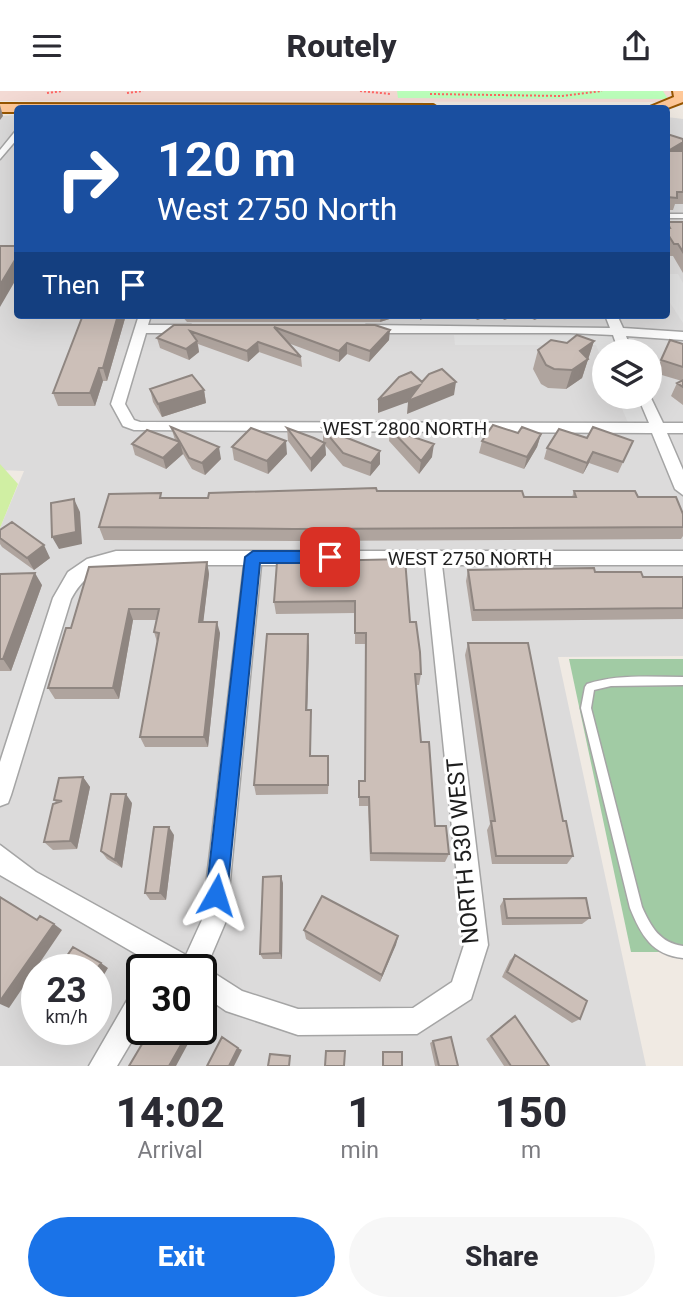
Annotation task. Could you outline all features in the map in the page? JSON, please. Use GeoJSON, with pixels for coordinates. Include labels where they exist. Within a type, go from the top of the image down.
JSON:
{"type":"FeatureCollection","features":[{"type":"Feature","properties":{"kind":"main road"},"geometry":{"type":"LineString","coordinates":[[663,105],[680,99],[679,91]]}},
{"type":"Feature","properties":{"kind":"main road"},"geometry":{"type":"LineString","coordinates":[[35,103],[133,105]]}},
{"type":"Feature","properties":{"kind":"street"},"geometry":{"type":"LineString","coordinates":[[0,156],[14,137]]}},
{"type":"Feature","properties":{"kind":"street"},"geometry":{"type":"LineString","coordinates":[[613,319],[621,339]]}},
{"type":"Feature","properties":{"kind":"street"},"geometry":{"type":"LineString","coordinates":[[143,322],[211,329]]}},
{"type":"Feature","properties":{"kind":"street","name":"WEST 2800 NORTH"},"geometry":{"type":"LineString","coordinates":[[143,322],[118,404],[128,423],[156,428],[683,428]]}},
{"type":"Feature","properties":{"kind":"street"},"geometry":{"type":"LineString","coordinates":[[349,329],[618,331],[683,336]]}},
{"type":"Feature","properties":{"kind":"street"},"geometry":{"type":"LineString","coordinates":[[650,409],[683,489]]}},
{"type":"Feature","properties":{"kind":"street"},"geometry":{"type":"LineString","coordinates":[[200,954],[214,921],[253,557]]}},
{"type":"Feature","properties":{"kind":"street","name":"WEST 2750 NORTH"},"geometry":{"type":"LineString","coordinates":[[0,795],[62,598],[74,577],[93,564],[116,558],[683,558]]}},
{"type":"Feature","properties":{"kind":"street","name":"NORTH 530 WEST"},"geometry":{"type":"LineString","coordinates":[[217,990],[235,1002],[298,1022],[417,1021],[462,990],[476,945],[433,558]]}},
{"type":"Feature","properties":{"kind":"street"},"geometry":{"type":"LineString","coordinates":[[0,856],[3,863],[28,880],[150,954]]}},
{"type":"Feature","properties":{"kind":"street"},"geometry":{"type":"LineString","coordinates":[[102,1066],[126,1026]]}},
{"type":"Feature","properties":{"kind":"lane"},"geometry":{"type":"LineString","coordinates":[[683,681],[611,682],[590,687],[586,708],[636,908],[648,936],[675,952],[683,952]]}},
{"type":"Feature","properties":{"kind":"path"},"geometry":{"type":"LineString","coordinates":[[35,103],[63,91]]}},
{"type":"Feature","properties":{"kind":"path"},"geometry":{"type":"LineString","coordinates":[[360,91],[398,95]]}},
{"type":"Feature","properties":{"kind":"path"},"geometry":{"type":"LineString","coordinates":[[423,94],[562,96],[602,91]]}},
{"type":"Feature","properties":{"kind":"shaded area"},"geometry":{"type":"Polygon","coordinates":[[[0,91],[675,91],[676,96],[661,102],[0,101],[0,91]]]}},
{"type":"Feature","properties":{"kind":"shaded area"},"geometry":{"type":"Polygon","coordinates":[[[14,115],[14,319],[670,319],[670,117],[683,119],[683,656],[558,657],[646,1066],[0,1066],[0,528],[24,471],[0,470],[0,116],[14,115]]]}},
{"type":"Feature","properties":{"kind":"shaded area"},"geometry":{"type":"Polygon","coordinates":[[[670,274],[678,274],[683,283],[683,323],[670,303],[670,274]]]}},
{"type":"Feature","properties":{"kind":"shaded area"},"geometry":{"type":"Polygon","coordinates":[[[454,335],[614,336],[615,339],[592,339],[592,345],[455,345],[454,335]]]}},
{"type":"Feature","properties":{"kind":"shaded area"},"geometry":{"type":"Polygon","coordinates":[[[622,409],[645,409],[651,423],[629,425],[622,409]]]}},
{"type":"Feature","properties":{"kind":"green space"},"geometry":{"type":"Polygon","coordinates":[[[397,91],[663,91],[668,99],[398,98],[397,91]]]}},
{"type":"Feature","properties":{"kind":"green space"},"geometry":{"type":"Polygon","coordinates":[[[0,464],[18,484],[0,528],[0,464]]]}},
{"type":"Feature","properties":{"kind":"green space"},"geometry":{"type":"Polygon","coordinates":[[[569,659],[683,659],[683,952],[631,952],[569,659]]]}},
{"type":"Feature","properties":{"kind":"building"},"geometry":{"type":"Polygon","coordinates":[[[670,135],[683,139],[683,142],[670,150],[670,135]]]}},
{"type":"Feature","properties":{"kind":"building"},"geometry":{"type":"Polygon","coordinates":[[[670,151],[683,151],[683,192],[677,192],[677,198],[670,197],[670,151]]]}},
{"type":"Feature","properties":{"kind":"building"},"geometry":{"type":"Polygon","coordinates":[[[670,222],[683,222],[683,252],[678,244],[674,244],[670,238],[670,222]]]}},
{"type":"Feature","properties":{"kind":"building"},"geometry":{"type":"Polygon","coordinates":[[[0,246],[14,246],[14,262],[0,285],[0,246]]]}},
{"type":"Feature","properties":{"kind":"building"},"geometry":{"type":"Polygon","coordinates":[[[81,319],[117,319],[103,368],[99,368],[90,393],[53,393],[81,319]]]}},
{"type":"Feature","properties":{"kind":"building"},"geometry":{"type":"Polygon","coordinates":[[[174,325],[375,325],[390,330],[370,351],[347,343],[339,351],[274,327],[301,357],[258,342],[247,351],[190,331],[197,341],[186,349],[157,338],[174,325]]]}},
{"type":"Feature","properties":{"kind":"building"},"geometry":{"type":"Polygon","coordinates":[[[577,335],[592,340],[580,351],[588,359],[572,370],[554,369],[546,365],[538,350],[551,340],[567,343],[577,335]]]}},
{"type":"Feature","properties":{"kind":"building"},"geometry":{"type":"Polygon","coordinates":[[[670,340],[683,344],[683,367],[662,360],[670,340]]]}},
{"type":"Feature","properties":{"kind":"building"},"geometry":{"type":"Polygon","coordinates":[[[442,369],[456,382],[408,401],[420,385],[378,400],[399,377],[411,372],[422,382],[429,374],[442,369]]]}},
{"type":"Feature","properties":{"kind":"building"},"geometry":{"type":"Polygon","coordinates":[[[192,375],[204,390],[158,404],[150,389],[192,375]]]}},
{"type":"Feature","properties":{"kind":"building"},"geometry":{"type":"Polygon","coordinates":[[[493,425],[518,433],[522,427],[541,434],[527,457],[482,441],[493,425]]]}},
{"type":"Feature","properties":{"kind":"building"},"geometry":{"type":"Polygon","coordinates":[[[171,427],[219,447],[202,463],[189,458],[171,427]]]}},
{"type":"Feature","properties":{"kind":"building"},"geometry":{"type":"Polygon","coordinates":[[[593,427],[633,441],[623,462],[593,452],[587,463],[547,448],[559,429],[587,438],[593,427]]]}},
{"type":"Feature","properties":{"kind":"building"},"geometry":{"type":"Polygon","coordinates":[[[251,428],[286,441],[267,461],[232,447],[251,428]]]}},
{"type":"Feature","properties":{"kind":"building"},"geometry":{"type":"Polygon","coordinates":[[[287,428],[314,438],[325,443],[311,459],[287,428]]]}},
{"type":"Feature","properties":{"kind":"building"},"geometry":{"type":"Polygon","coordinates":[[[323,429],[380,451],[371,463],[343,453],[323,429]]]}},
{"type":"Feature","properties":{"kind":"building"},"geometry":{"type":"Polygon","coordinates":[[[390,429],[434,444],[421,461],[390,429]]]}},
{"type":"Feature","properties":{"kind":"building"},"geometry":{"type":"Polygon","coordinates":[[[147,430],[180,442],[163,458],[132,444],[147,430]]]}},
{"type":"Feature","properties":{"kind":"building"},"geometry":{"type":"Polygon","coordinates":[[[376,488],[377,491],[522,491],[524,497],[576,497],[574,491],[635,491],[638,497],[676,497],[683,514],[683,527],[99,527],[109,494],[161,493],[160,498],[208,498],[209,493],[376,488]]]}},
{"type":"Feature","properties":{"kind":"building"},"geometry":{"type":"Polygon","coordinates":[[[74,499],[76,532],[52,537],[51,503],[74,499]]]}},
{"type":"Feature","properties":{"kind":"building"},"geometry":{"type":"Polygon","coordinates":[[[12,522],[44,545],[27,558],[0,538],[0,530],[12,522]]]}},
{"type":"Feature","properties":{"kind":"building"},"geometry":{"type":"Polygon","coordinates":[[[405,559],[410,622],[416,622],[420,652],[421,674],[415,674],[421,742],[429,742],[435,826],[446,826],[449,854],[371,853],[369,797],[359,797],[359,781],[365,781],[366,633],[355,633],[355,601],[274,602],[277,562],[405,559]]]}},
{"type":"Feature","properties":{"kind":"building"},"geometry":{"type":"Polygon","coordinates":[[[207,562],[199,622],[217,622],[204,737],[140,737],[159,633],[154,632],[159,609],[129,609],[113,688],[48,688],[66,628],[71,628],[89,567],[207,562]]]}},
{"type":"Feature","properties":{"kind":"building"},"geometry":{"type":"Polygon","coordinates":[[[594,568],[595,572],[641,572],[643,577],[683,577],[683,608],[474,610],[468,570],[594,568]]]}},
{"type":"Feature","properties":{"kind":"building"},"geometry":{"type":"Polygon","coordinates":[[[35,573],[3,659],[0,659],[0,574],[35,573]]]}},
{"type":"Feature","properties":{"kind":"building"},"geometry":{"type":"Polygon","coordinates":[[[267,634],[308,634],[306,710],[311,710],[310,756],[328,756],[328,785],[254,785],[267,634]]]}},
{"type":"Feature","properties":{"kind":"building"},"geometry":{"type":"Polygon","coordinates":[[[468,643],[528,643],[563,821],[566,821],[573,856],[496,856],[491,821],[495,821],[468,643]]]}},
{"type":"Feature","properties":{"kind":"building"},"geometry":{"type":"Polygon","coordinates":[[[83,777],[70,841],[44,842],[53,804],[62,801],[54,800],[59,778],[83,777]]]}},
{"type":"Feature","properties":{"kind":"building"},"geometry":{"type":"Polygon","coordinates":[[[111,794],[126,794],[115,860],[101,851],[111,794]]]}},
{"type":"Feature","properties":{"kind":"building"},"geometry":{"type":"Polygon","coordinates":[[[154,827],[169,827],[160,893],[145,893],[154,827]]]}},
{"type":"Feature","properties":{"kind":"building"},"geometry":{"type":"Polygon","coordinates":[[[281,876],[280,953],[260,954],[263,877],[281,876]]]}},
{"type":"Feature","properties":{"kind":"building"},"geometry":{"type":"Polygon","coordinates":[[[322,896],[398,936],[382,975],[304,930],[322,896]]]}},
{"type":"Feature","properties":{"kind":"building"},"geometry":{"type":"Polygon","coordinates":[[[0,897],[37,920],[40,916],[54,924],[33,954],[21,954],[21,971],[0,1001],[0,897]]]}},
{"type":"Feature","properties":{"kind":"building"},"geometry":{"type":"Polygon","coordinates":[[[586,898],[590,918],[507,918],[504,899],[586,898]]]}},
{"type":"Feature","properties":{"kind":"building"},"geometry":{"type":"Polygon","coordinates":[[[73,947],[85,954],[68,954],[73,947]]]}},
{"type":"Feature","properties":{"kind":"building"},"geometry":{"type":"Polygon","coordinates":[[[515,955],[587,1001],[580,1019],[507,972],[515,955]]]}},
{"type":"Feature","properties":{"kind":"building"},"geometry":{"type":"Polygon","coordinates":[[[515,1016],[549,1066],[511,1066],[491,1036],[515,1016]]]}},
{"type":"Feature","properties":{"kind":"building"},"geometry":{"type":"Polygon","coordinates":[[[222,1037],[238,1048],[229,1066],[207,1066],[222,1037]]]}},
{"type":"Feature","properties":{"kind":"building"},"geometry":{"type":"Polygon","coordinates":[[[451,1037],[458,1066],[439,1066],[433,1041],[451,1037]]]}},
{"type":"Feature","properties":{"kind":"building"},"geometry":{"type":"Polygon","coordinates":[[[141,1045],[181,1045],[169,1066],[129,1066],[141,1045]]]}},
{"type":"Feature","properties":{"kind":"building"},"geometry":{"type":"Polygon","coordinates":[[[326,1051],[345,1051],[344,1066],[325,1066],[326,1051]]]}},
{"type":"Feature","properties":{"kind":"building"},"geometry":{"type":"Polygon","coordinates":[[[383,1052],[402,1052],[402,1066],[383,1066],[383,1052]]]}},
{"type":"Feature","properties":{"kind":"building"},"geometry":{"type":"Polygon","coordinates":[[[270,1054],[290,1056],[289,1066],[268,1066],[270,1054]]]}},
{"type":"Feature","properties":{"kind":"route"},"geometry":{"type":"LineString","coordinates":[[216,895],[253,557],[330,557]]}}]}
